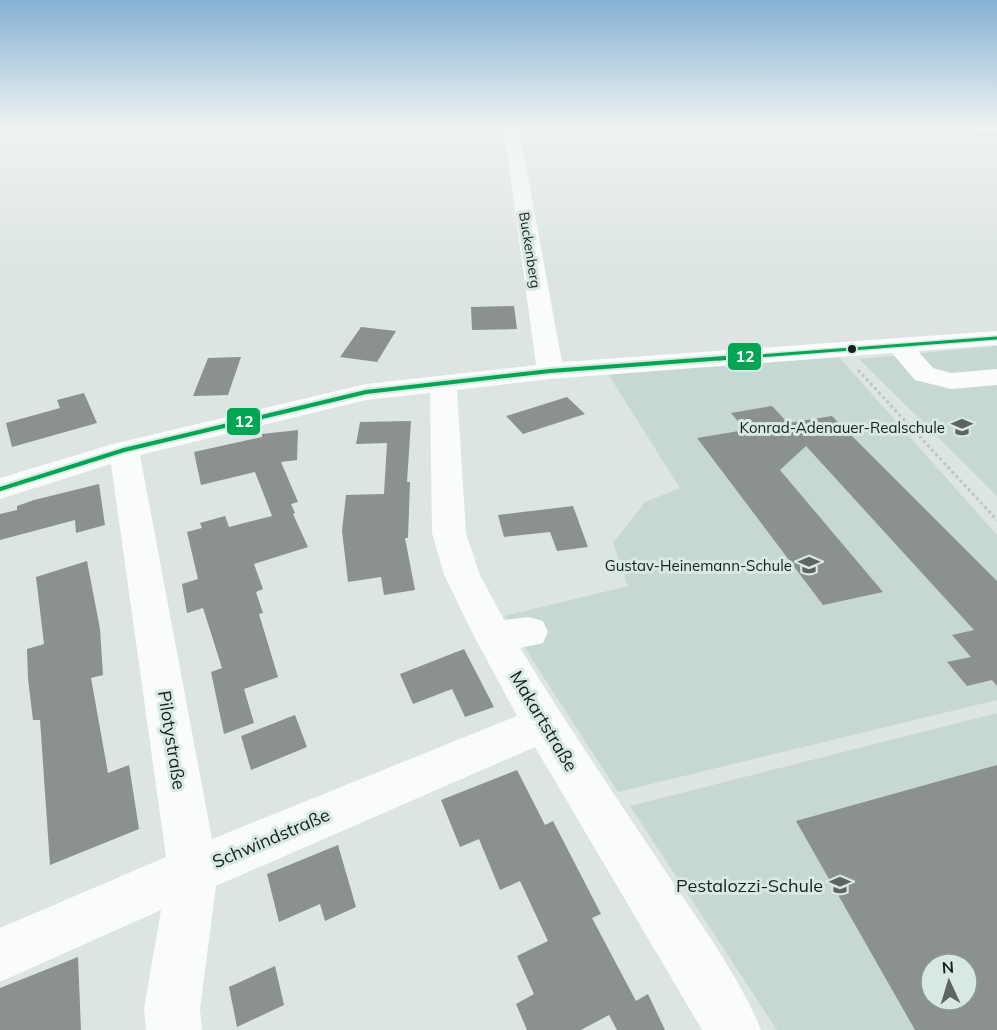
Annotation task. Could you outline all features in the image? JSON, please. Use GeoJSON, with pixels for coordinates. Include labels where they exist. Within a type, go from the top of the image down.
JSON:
{"type":"FeatureCollection","features":[{"type":"Feature","properties":{"kind":"street","name":"Buckenberg"},"geometry":{"type":"LineString","coordinates":[[518,177],[550,371]]}},
{"type":"Feature","properties":{"kind":"street"},"geometry":{"type":"LineString","coordinates":[[0,489],[124,450],[366,392],[550,371],[997,338]]}},
{"type":"Feature","properties":{"kind":"street"},"geometry":{"type":"LineString","coordinates":[[897,344],[924,374],[951,381],[997,377]]}},
{"type":"Feature","properties":{"kind":"street","name":"Makartstraße"},"geometry":{"type":"LineString","coordinates":[[443,382],[449,533],[462,575],[511,634],[544,724],[687,951],[733,1030]]}},
{"type":"Feature","properties":{"kind":"street","name":"Pilotystraße"},"geometry":{"type":"LineString","coordinates":[[124,450],[193,871],[172,1009],[174,1030]]}},
{"type":"Feature","properties":{"kind":"street","name":"Schwindstraße"},"geometry":{"type":"LineString","coordinates":[[0,955],[193,871],[544,724]]}},
{"type":"Feature","properties":{"kind":"path"},"geometry":{"type":"LineString","coordinates":[[839,349],[997,520]]}},
{"type":"Feature","properties":{"kind":"shaded area","name":"Konrad-Adenauer-Realschule"},"geometry":{"type":"Polygon","coordinates":[[[997,346],[997,496],[859,359],[997,346]]]}},
{"type":"Feature","properties":{"kind":"shaded area","name":"Gustav-Heinemann-Schule"},"geometry":{"type":"Polygon","coordinates":[[[839,357],[997,535],[997,700],[618,792],[504,616],[628,586],[613,543],[645,502],[680,488],[608,374],[839,357]]]}},
{"type":"Feature","properties":{"kind":"shaded area","name":"Pestalozzi-Schule"},"geometry":{"type":"Polygon","coordinates":[[[997,713],[997,1030],[777,1030],[630,806],[997,713]]]}},
{"type":"Feature","properties":{"kind":"building"},"geometry":{"type":"Polygon","coordinates":[[[514,306],[517,329],[472,330],[471,307],[514,306]]]}},
{"type":"Feature","properties":{"kind":"building"},"geometry":{"type":"Polygon","coordinates":[[[361,327],[396,331],[377,362],[340,357],[361,327]]]}},
{"type":"Feature","properties":{"kind":"building"},"geometry":{"type":"Polygon","coordinates":[[[241,357],[228,395],[193,396],[208,358],[241,357]]]}},
{"type":"Feature","properties":{"kind":"building"},"geometry":{"type":"Polygon","coordinates":[[[84,393],[97,423],[12,447],[6,423],[60,408],[57,400],[84,393]]]}},
{"type":"Feature","properties":{"kind":"building"},"geometry":{"type":"Polygon","coordinates":[[[567,397],[585,414],[523,434],[506,416],[567,397]]]}},
{"type":"Feature","properties":{"kind":"building"},"geometry":{"type":"Polygon","coordinates":[[[772,406],[788,423],[832,416],[997,581],[997,686],[992,680],[967,686],[947,662],[971,657],[952,635],[974,630],[806,446],[780,470],[883,592],[823,605],[697,438],[745,430],[731,413],[772,406]]]}},
{"type":"Feature","properties":{"kind":"building"},"geometry":{"type":"Polygon","coordinates":[[[411,421],[407,482],[410,482],[408,538],[405,538],[415,590],[384,595],[381,577],[348,582],[342,531],[346,495],[384,494],[387,443],[356,444],[360,422],[411,421]]]}},
{"type":"Feature","properties":{"kind":"building"},"geometry":{"type":"Polygon","coordinates":[[[298,430],[297,460],[281,462],[298,502],[291,504],[295,513],[293,514],[308,547],[254,564],[263,589],[256,592],[263,613],[259,614],[278,677],[244,689],[254,723],[224,734],[211,672],[222,668],[203,608],[187,613],[182,584],[198,579],[187,532],[202,528],[200,523],[225,516],[229,527],[272,516],[255,472],[201,485],[194,452],[262,437],[262,434],[298,430]]]}},
{"type":"Feature","properties":{"kind":"building"},"geometry":{"type":"Polygon","coordinates":[[[99,484],[105,525],[76,533],[75,520],[0,540],[0,514],[17,510],[17,506],[34,500],[99,484]]]}},
{"type":"Feature","properties":{"kind":"building"},"geometry":{"type":"Polygon","coordinates":[[[573,506],[588,547],[557,551],[550,532],[504,537],[498,515],[573,506]]]}},
{"type":"Feature","properties":{"kind":"building"},"geometry":{"type":"Polygon","coordinates":[[[87,561],[100,629],[103,675],[91,678],[108,773],[129,765],[139,829],[50,865],[40,720],[33,720],[27,649],[44,644],[36,577],[87,561]]]}},
{"type":"Feature","properties":{"kind":"building"},"geometry":{"type":"Polygon","coordinates":[[[464,649],[494,707],[465,717],[452,689],[413,704],[400,674],[464,649]]]}},
{"type":"Feature","properties":{"kind":"building"},"geometry":{"type":"Polygon","coordinates":[[[295,715],[307,747],[251,770],[241,736],[295,715]]]}},
{"type":"Feature","properties":{"kind":"building"},"geometry":{"type":"Polygon","coordinates":[[[997,765],[997,1030],[915,1030],[796,821],[997,765]]]}},
{"type":"Feature","properties":{"kind":"building"},"geometry":{"type":"Polygon","coordinates":[[[517,770],[545,825],[553,821],[601,914],[592,918],[636,1001],[648,994],[665,1030],[617,1030],[609,1015],[581,1030],[527,1030],[516,1004],[534,994],[517,956],[548,941],[520,881],[500,890],[479,839],[460,847],[441,800],[517,770]]]}},
{"type":"Feature","properties":{"kind":"building"},"geometry":{"type":"Polygon","coordinates":[[[338,845],[356,907],[325,921],[320,904],[279,922],[267,874],[338,845]]]}},
{"type":"Feature","properties":{"kind":"building"},"geometry":{"type":"Polygon","coordinates":[[[78,957],[81,1030],[0,1030],[0,988],[78,957]]]}},
{"type":"Feature","properties":{"kind":"building"},"geometry":{"type":"Polygon","coordinates":[[[275,966],[284,1005],[237,1027],[229,987],[275,966]]]}},
{"type":"Feature","properties":{"kind":"transit line","name":"12"},"geometry":{"type":"LineString","coordinates":[[0,489],[124,450],[366,392],[550,371],[997,338]]}},
{"type":"Feature","properties":{"kind":"place","name":"Konrad-Adenauer-Realschule"},"geometry":{"type":"Point","coordinates":[962,427]}},
{"type":"Feature","properties":{"kind":"place","name":"Gustav-Heinemann-Schule"},"geometry":{"type":"Point","coordinates":[809,565]}},
{"type":"Feature","properties":{"kind":"place","name":"Pestalozzi-Schule"},"geometry":{"type":"Point","coordinates":[840,885]}}]}
